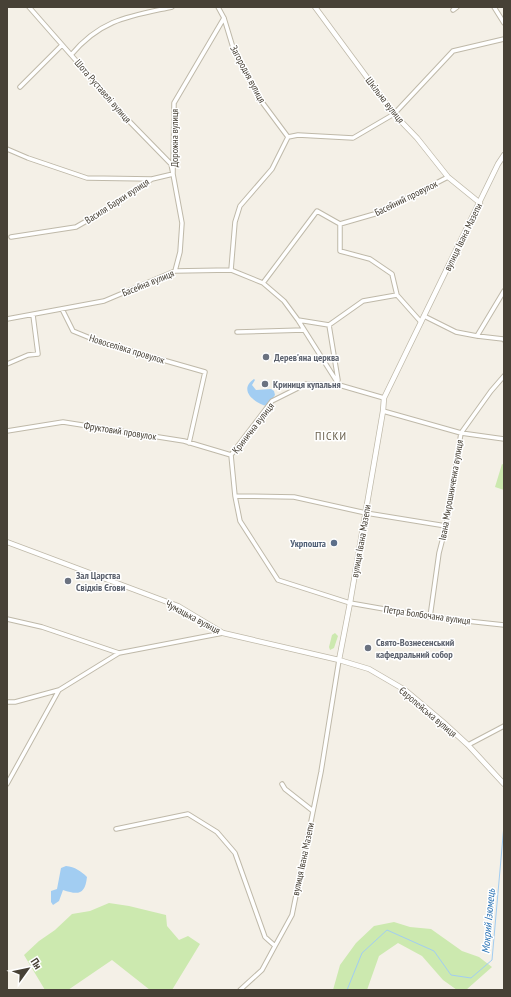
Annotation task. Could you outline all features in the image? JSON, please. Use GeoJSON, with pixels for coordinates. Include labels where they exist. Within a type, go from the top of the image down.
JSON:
{"type":"FeatureCollection","features":[{"type":"Feature","properties":{"kind":"street","name":"Шота Руставелі вулиця"},"geometry":{"type":"LineString","coordinates":[[29,7],[129,121],[171,164],[174,174]]}},
{"type":"Feature","properties":{"kind":"street"},"geometry":{"type":"LineString","coordinates":[[71,55],[82,43],[99,29],[120,18],[172,7]]}},
{"type":"Feature","properties":{"kind":"street","name":"Загородня вулиця"},"geometry":{"type":"LineString","coordinates":[[218,7],[224,18],[237,57],[262,102],[288,137]]}},
{"type":"Feature","properties":{"kind":"street","name":"Шкільна вулиця"},"geometry":{"type":"LineString","coordinates":[[315,7],[394,114],[417,138],[448,177],[480,203]]}},
{"type":"Feature","properties":{"kind":"street"},"geometry":{"type":"LineString","coordinates":[[453,10],[457,7]]}},
{"type":"Feature","properties":{"kind":"street"},"geometry":{"type":"LineString","coordinates":[[494,7],[504,23]]}},
{"type":"Feature","properties":{"kind":"street","name":"Дорожна вулиця"},"geometry":{"type":"LineString","coordinates":[[175,270],[180,252],[182,222],[174,174],[174,103],[224,18]]}},
{"type":"Feature","properties":{"kind":"street"},"geometry":{"type":"LineString","coordinates":[[232,270],[235,222],[240,206],[272,169],[288,137],[298,135],[353,138],[394,114],[454,51],[504,39]]}},
{"type":"Feature","properties":{"kind":"street"},"geometry":{"type":"LineString","coordinates":[[20,87],[62,45]]}},
{"type":"Feature","properties":{"kind":"street"},"geometry":{"type":"LineString","coordinates":[[7,149],[28,158],[87,178],[152,179],[174,174]]}},
{"type":"Feature","properties":{"kind":"street","name":"вулиця Івана Мазепи"},"geometry":{"type":"LineString","coordinates":[[240,990],[262,970],[292,915],[321,772],[339,660],[366,513],[384,398],[498,164],[504,155]]}},
{"type":"Feature","properties":{"kind":"street","name":"Басейний провулок"},"geometry":{"type":"LineString","coordinates":[[340,224],[378,213],[448,177]]}},
{"type":"Feature","properties":{"kind":"street","name":"Василя Барки вулиця"},"geometry":{"type":"LineString","coordinates":[[11,237],[76,227],[109,208],[152,179]]}},
{"type":"Feature","properties":{"kind":"street"},"geometry":{"type":"LineString","coordinates":[[263,283],[317,211],[340,224],[340,251],[370,260],[392,274],[397,296],[420,322]]}},
{"type":"Feature","properties":{"kind":"street","name":"Басейна вулиця"},"geometry":{"type":"LineString","coordinates":[[7,318],[33,315],[104,301],[175,270],[232,270],[263,283],[284,300],[339,383]]}},
{"type":"Feature","properties":{"kind":"street"},"geometry":{"type":"LineString","coordinates":[[478,336],[504,291]]}},
{"type":"Feature","properties":{"kind":"street"},"geometry":{"type":"LineString","coordinates":[[298,320],[329,326],[363,300],[397,296]]}},
{"type":"Feature","properties":{"kind":"street","name":"Новоселівка провулок"},"geometry":{"type":"LineString","coordinates":[[62,309],[73,331],[100,342],[205,372],[189,443]]}},
{"type":"Feature","properties":{"kind":"street"},"geometry":{"type":"LineString","coordinates":[[7,364],[28,355],[38,354],[33,315]]}},
{"type":"Feature","properties":{"kind":"street"},"geometry":{"type":"LineString","coordinates":[[424,316],[456,332],[504,340]]}},
{"type":"Feature","properties":{"kind":"street"},"geometry":{"type":"LineString","coordinates":[[329,326],[339,383]]}},
{"type":"Feature","properties":{"kind":"street"},"geometry":{"type":"LineString","coordinates":[[237,332],[304,330]]}},
{"type":"Feature","properties":{"kind":"street","name":"Івана Мирошниченка вулиця"},"geometry":{"type":"LineString","coordinates":[[430,617],[439,553],[446,526],[461,433],[491,391],[504,376]]}},
{"type":"Feature","properties":{"kind":"street","name":"Кринична вулиця"},"geometry":{"type":"LineString","coordinates":[[350,603],[278,580],[240,521],[235,496],[231,455],[272,402],[306,384],[339,383],[384,398]]}},
{"type":"Feature","properties":{"kind":"street"},"geometry":{"type":"LineString","coordinates":[[383,411],[461,433],[504,439]]}},
{"type":"Feature","properties":{"kind":"street","name":"Фруктовий провулок"},"geometry":{"type":"LineString","coordinates":[[7,431],[63,422],[189,443],[231,455]]}},
{"type":"Feature","properties":{"kind":"street"},"geometry":{"type":"LineString","coordinates":[[235,496],[294,497],[366,513],[446,526]]}},
{"type":"Feature","properties":{"kind":"street","name":"Чумацька вулиця"},"geometry":{"type":"LineString","coordinates":[[7,542],[178,606],[223,633],[339,660]]}},
{"type":"Feature","properties":{"kind":"street","name":"Петра Болбочана вулиця"},"geometry":{"type":"LineString","coordinates":[[350,603],[430,617],[504,625]]}},
{"type":"Feature","properties":{"kind":"street"},"geometry":{"type":"LineString","coordinates":[[7,619],[42,627],[119,653]]}},
{"type":"Feature","properties":{"kind":"street"},"geometry":{"type":"LineString","coordinates":[[7,702],[15,702],[59,690],[119,653],[223,633]]}},
{"type":"Feature","properties":{"kind":"street","name":"Європейська вулиця"},"geometry":{"type":"LineString","coordinates":[[339,660],[369,669],[405,690],[468,745],[504,784]]}},
{"type":"Feature","properties":{"kind":"street"},"geometry":{"type":"LineString","coordinates":[[7,784],[59,690]]}},
{"type":"Feature","properties":{"kind":"street"},"geometry":{"type":"LineString","coordinates":[[468,745],[504,726]]}},
{"type":"Feature","properties":{"kind":"street"},"geometry":{"type":"LineString","coordinates":[[282,784],[285,789],[313,811]]}},
{"type":"Feature","properties":{"kind":"street"},"geometry":{"type":"LineString","coordinates":[[116,829],[188,814],[217,832],[235,853],[264,937],[275,946]]}},
{"type":"Feature","properties":{"kind":"green space"},"geometry":{"type":"Polygon","coordinates":[[[502,464],[504,465],[504,490],[495,487],[502,464]]]}},
{"type":"Feature","properties":{"kind":"green space"},"geometry":{"type":"Polygon","coordinates":[[[335,633],[338,636],[334,648],[330,650],[329,647],[332,635],[335,633]]]}},
{"type":"Feature","properties":{"kind":"green space"},"geometry":{"type":"Polygon","coordinates":[[[109,903],[166,915],[167,926],[179,940],[188,936],[200,944],[172,990],[150,990],[112,960],[68,990],[45,990],[24,955],[72,914],[90,911],[109,903]]]}},
{"type":"Feature","properties":{"kind":"green space"},"geometry":{"type":"Polygon","coordinates":[[[394,922],[410,927],[431,929],[462,951],[479,957],[492,967],[466,990],[457,990],[443,980],[422,956],[398,943],[379,956],[367,990],[333,990],[340,965],[356,943],[374,926],[394,922]]]}},
{"type":"Feature","properties":{"kind":"water"},"geometry":{"type":"Polygon","coordinates":[[[254,379],[255,380],[252,385],[256,390],[271,389],[274,391],[275,395],[267,406],[257,402],[248,392],[247,387],[254,379]]]}},
{"type":"Feature","properties":{"kind":"water"},"geometry":{"type":"Polygon","coordinates":[[[66,866],[75,868],[87,877],[85,887],[77,893],[63,890],[59,901],[53,905],[51,902],[51,891],[57,889],[61,868],[66,866]]]}},
{"type":"Feature","properties":{"kind":"waterway","name":"Мокрий Ізюмець"},"geometry":{"type":"LineString","coordinates":[[347,990],[362,953],[387,930],[434,951],[451,975],[471,978],[492,960],[504,825]]}},
{"type":"Feature","properties":{"kind":"place","name":"Дерев'яна церква"},"geometry":{"type":"Point","coordinates":[266,357]}},
{"type":"Feature","properties":{"kind":"place","name":"Криниця купальня"},"geometry":{"type":"Point","coordinates":[265,384]}},
{"type":"Feature","properties":{"kind":"place","name":"Укрпошта"},"geometry":{"type":"Point","coordinates":[334,543]}},
{"type":"Feature","properties":{"kind":"place","name":"Зал Царства Свідків Єгови"},"geometry":{"type":"Point","coordinates":[68,581]}},
{"type":"Feature","properties":{"kind":"place","name":"Свято-Вознесенський кафедральний собор"},"geometry":{"type":"Point","coordinates":[368,648]}},
{"type":"Feature","properties":{"kind":"district","name":"ПІСКИ"},"geometry":{"type":"Point","coordinates":[331,435]}}]}
